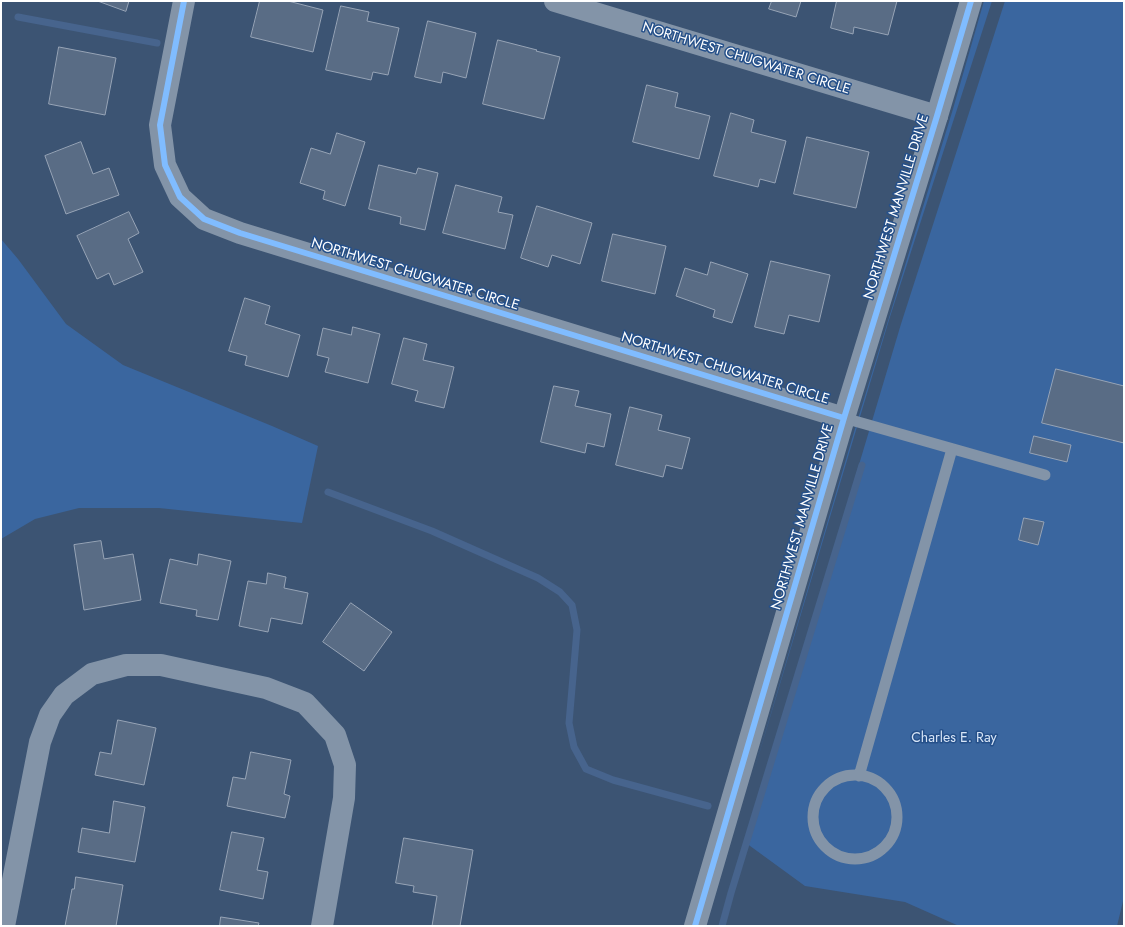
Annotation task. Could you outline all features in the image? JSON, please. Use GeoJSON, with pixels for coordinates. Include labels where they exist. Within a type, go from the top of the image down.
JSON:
{"type":"FeatureCollection","features":[{"type":"Feature","properties":{"kind":"street","name":"NORTHWEST CHUGWATER CIRCLE"},"geometry":{"type":"LineString","coordinates":[[184,1],[160,125],[166,165],[180,197],[204,219],[240,233],[844,418]]}},
{"type":"Feature","properties":{"kind":"street","name":"NORTHWEST CHUGWATER CIRCLE"},"geometry":{"type":"LineString","coordinates":[[554,1],[937,116]]}},
{"type":"Feature","properties":{"kind":"street","name":"NORTHWEST MANVILLE DRIVE"},"geometry":{"type":"LineString","coordinates":[[695,926],[844,418],[971,1]]}},
{"type":"Feature","properties":{"kind":"street"},"geometry":{"type":"LineString","coordinates":[[4,926],[40,742],[50,715],[64,695],[92,674],[126,665],[161,665],[266,688],[306,703],[335,735],[345,765],[344,798],[322,926]]}},
{"type":"Feature","properties":{"kind":"lane"},"geometry":{"type":"LineString","coordinates":[[844,418],[1045,475]]}},
{"type":"Feature","properties":{"kind":"lane"},"geometry":{"type":"LineString","coordinates":[[859,776],[952,449]]}},
{"type":"Feature","properties":{"kind":"lane"},"geometry":{"type":"LineString","coordinates":[[849,776],[859,776],[872,779],[885,788],[894,802],[897,818],[893,835],[884,848],[870,857],[854,859],[842,857],[836,854],[822,843],[816,832],[814,814],[817,802],[827,787],[843,778],[849,776]]}},
{"type":"Feature","properties":{"kind":"green space"},"geometry":{"type":"Polygon","coordinates":[[[984,1],[992,1],[889,320],[751,781],[857,422],[953,109],[984,1]]]}},
{"type":"Feature","properties":{"kind":"green space","name":"Charles E. Ray"},"geometry":{"type":"Polygon","coordinates":[[[1005,1],[1124,1],[1124,897],[1117,926],[959,926],[905,902],[805,886],[746,843],[901,324],[1005,1]]]}},
{"type":"Feature","properties":{"kind":"green space"},"geometry":{"type":"Polygon","coordinates":[[[1,239],[18,259],[66,324],[123,365],[318,446],[302,523],[159,508],[79,508],[35,519],[1,539],[1,239]]]}},
{"type":"Feature","properties":{"kind":"building"},"geometry":{"type":"Polygon","coordinates":[[[98,1],[129,1],[126,11],[98,1]]]}},
{"type":"Feature","properties":{"kind":"building"},"geometry":{"type":"Polygon","coordinates":[[[260,1],[288,1],[323,10],[313,52],[251,37],[260,1]]]}},
{"type":"Feature","properties":{"kind":"building"},"geometry":{"type":"Polygon","coordinates":[[[772,1],[801,1],[796,17],[769,9],[772,1]]]}},
{"type":"Feature","properties":{"kind":"building"},"geometry":{"type":"Polygon","coordinates":[[[837,1],[897,1],[888,35],[854,27],[853,34],[831,28],[837,1]]]}},
{"type":"Feature","properties":{"kind":"building"},"geometry":{"type":"Polygon","coordinates":[[[341,6],[369,12],[367,21],[399,28],[388,75],[373,72],[371,80],[326,70],[341,6]]]}},
{"type":"Feature","properties":{"kind":"building"},"geometry":{"type":"Polygon","coordinates":[[[428,21],[476,33],[466,78],[443,72],[441,83],[415,77],[428,21]]]}},
{"type":"Feature","properties":{"kind":"building"},"geometry":{"type":"Polygon","coordinates":[[[498,40],[560,57],[544,119],[483,104],[498,40]]]}},
{"type":"Feature","properties":{"kind":"building"},"geometry":{"type":"Polygon","coordinates":[[[59,47],[116,58],[105,115],[49,104],[59,47]]]}},
{"type":"Feature","properties":{"kind":"building"},"geometry":{"type":"Polygon","coordinates":[[[647,85],[678,93],[675,107],[710,116],[699,159],[633,142],[647,85]]]}},
{"type":"Feature","properties":{"kind":"building"},"geometry":{"type":"Polygon","coordinates":[[[731,113],[754,120],[751,132],[786,141],[775,183],[760,179],[758,187],[714,176],[731,113]]]}},
{"type":"Feature","properties":{"kind":"building"},"geometry":{"type":"Polygon","coordinates":[[[337,133],[365,142],[345,206],[323,199],[325,191],[300,183],[311,148],[330,154],[337,133]]]}},
{"type":"Feature","properties":{"kind":"building"},"geometry":{"type":"Polygon","coordinates":[[[807,137],[869,152],[856,208],[794,194],[807,137]]]}},
{"type":"Feature","properties":{"kind":"building"},"geometry":{"type":"Polygon","coordinates":[[[81,142],[93,174],[109,168],[119,195],[66,214],[45,156],[81,142]]]}},
{"type":"Feature","properties":{"kind":"building"},"geometry":{"type":"Polygon","coordinates":[[[379,165],[416,174],[418,168],[438,173],[425,230],[400,224],[401,217],[369,209],[379,165]]]}},
{"type":"Feature","properties":{"kind":"building"},"geometry":{"type":"Polygon","coordinates":[[[456,185],[502,197],[498,212],[513,215],[505,249],[443,233],[456,185]]]}},
{"type":"Feature","properties":{"kind":"building"},"geometry":{"type":"Polygon","coordinates":[[[537,206],[592,223],[580,264],[552,255],[548,267],[521,258],[537,206]]]}},
{"type":"Feature","properties":{"kind":"building"},"geometry":{"type":"Polygon","coordinates":[[[129,212],[139,233],[128,239],[143,272],[114,285],[109,273],[97,279],[77,236],[129,212]]]}},
{"type":"Feature","properties":{"kind":"building"},"geometry":{"type":"Polygon","coordinates":[[[613,234],[666,246],[655,294],[602,281],[613,234]]]}},
{"type":"Feature","properties":{"kind":"building"},"geometry":{"type":"Polygon","coordinates":[[[771,261],[830,275],[819,322],[789,315],[784,334],[755,327],[771,261]]]}},
{"type":"Feature","properties":{"kind":"building"},"geometry":{"type":"Polygon","coordinates":[[[711,262],[748,274],[732,323],[713,317],[715,310],[676,296],[685,268],[707,275],[711,262]]]}},
{"type":"Feature","properties":{"kind":"building"},"geometry":{"type":"Polygon","coordinates":[[[245,298],[270,306],[265,324],[300,335],[288,377],[245,365],[247,356],[229,351],[245,298]]]}},
{"type":"Feature","properties":{"kind":"building"},"geometry":{"type":"Polygon","coordinates":[[[353,327],[380,334],[368,383],[325,372],[329,358],[317,355],[323,328],[351,335],[353,327]]]}},
{"type":"Feature","properties":{"kind":"building"},"geometry":{"type":"Polygon","coordinates":[[[404,338],[427,344],[423,360],[454,367],[444,408],[415,401],[418,391],[392,384],[404,338]]]}},
{"type":"Feature","properties":{"kind":"building"},"geometry":{"type":"Polygon","coordinates":[[[1056,369],[1124,386],[1124,443],[1042,423],[1056,369]]]}},
{"type":"Feature","properties":{"kind":"building"},"geometry":{"type":"Polygon","coordinates":[[[554,386],[579,391],[575,406],[611,414],[604,447],[587,443],[585,453],[541,442],[554,386]]]}},
{"type":"Feature","properties":{"kind":"building"},"geometry":{"type":"Polygon","coordinates":[[[630,407],[662,415],[658,430],[690,438],[682,469],[666,465],[663,477],[616,465],[630,407]]]}},
{"type":"Feature","properties":{"kind":"building"},"geometry":{"type":"Polygon","coordinates":[[[1034,436],[1071,445],[1067,462],[1030,453],[1034,436]]]}},
{"type":"Feature","properties":{"kind":"building"},"geometry":{"type":"Polygon","coordinates":[[[1024,518],[1044,522],[1038,545],[1019,540],[1024,518]]]}},
{"type":"Feature","properties":{"kind":"building"},"geometry":{"type":"Polygon","coordinates":[[[101,541],[104,559],[133,554],[141,600],[84,610],[74,545],[101,541]]]}},
{"type":"Feature","properties":{"kind":"building"},"geometry":{"type":"Polygon","coordinates":[[[199,554],[231,561],[218,620],[196,616],[197,610],[160,603],[170,559],[197,565],[199,554]]]}},
{"type":"Feature","properties":{"kind":"building"},"geometry":{"type":"Polygon","coordinates":[[[268,573],[286,577],[284,588],[308,593],[302,624],[271,618],[268,632],[239,626],[248,581],[266,584],[268,573]]]}},
{"type":"Feature","properties":{"kind":"building"},"geometry":{"type":"Polygon","coordinates":[[[351,603],[392,632],[364,671],[323,642],[351,603]]]}},
{"type":"Feature","properties":{"kind":"building"},"geometry":{"type":"Polygon","coordinates":[[[118,720],[156,728],[144,785],[95,775],[100,752],[111,754],[118,720]]]}},
{"type":"Feature","properties":{"kind":"building"},"geometry":{"type":"Polygon","coordinates":[[[251,752],[291,760],[284,794],[290,796],[285,818],[227,806],[233,777],[245,779],[251,752]]]}},
{"type":"Feature","properties":{"kind":"building"},"geometry":{"type":"Polygon","coordinates":[[[114,801],[145,807],[135,862],[78,852],[82,828],[109,833],[114,801]]]}},
{"type":"Feature","properties":{"kind":"building"},"geometry":{"type":"Polygon","coordinates":[[[232,832],[264,838],[257,870],[268,872],[263,899],[220,890],[232,832]]]}},
{"type":"Feature","properties":{"kind":"building"},"geometry":{"type":"Polygon","coordinates":[[[404,838],[473,850],[460,926],[432,926],[437,896],[413,892],[414,886],[396,883],[404,838]]]}},
{"type":"Feature","properties":{"kind":"building"},"geometry":{"type":"Polygon","coordinates":[[[76,877],[123,885],[116,926],[65,926],[72,889],[74,889],[76,877]]]}},
{"type":"Feature","properties":{"kind":"building"},"geometry":{"type":"Polygon","coordinates":[[[221,917],[259,923],[258,926],[220,926],[221,917]]]}},
{"type":"Feature","properties":{"kind":"waterway"},"geometry":{"type":"LineString","coordinates":[[18,17],[157,43]]}},
{"type":"Feature","properties":{"kind":"waterway"},"geometry":{"type":"LineString","coordinates":[[722,926],[862,465]]}},
{"type":"Feature","properties":{"kind":"waterway"},"geometry":{"type":"LineString","coordinates":[[328,492],[432,531],[538,578],[560,592],[572,605],[577,630],[569,723],[574,747],[586,769],[613,780],[708,806]]}},
{"type":"Feature","properties":{"kind":"cycle path"},"geometry":{"type":"LineString","coordinates":[[184,1],[160,125],[165,165],[180,197],[204,219],[240,233],[844,418]]}},
{"type":"Feature","properties":{"kind":"cycle path"},"geometry":{"type":"LineString","coordinates":[[695,926],[844,418],[971,1]]}}]}
